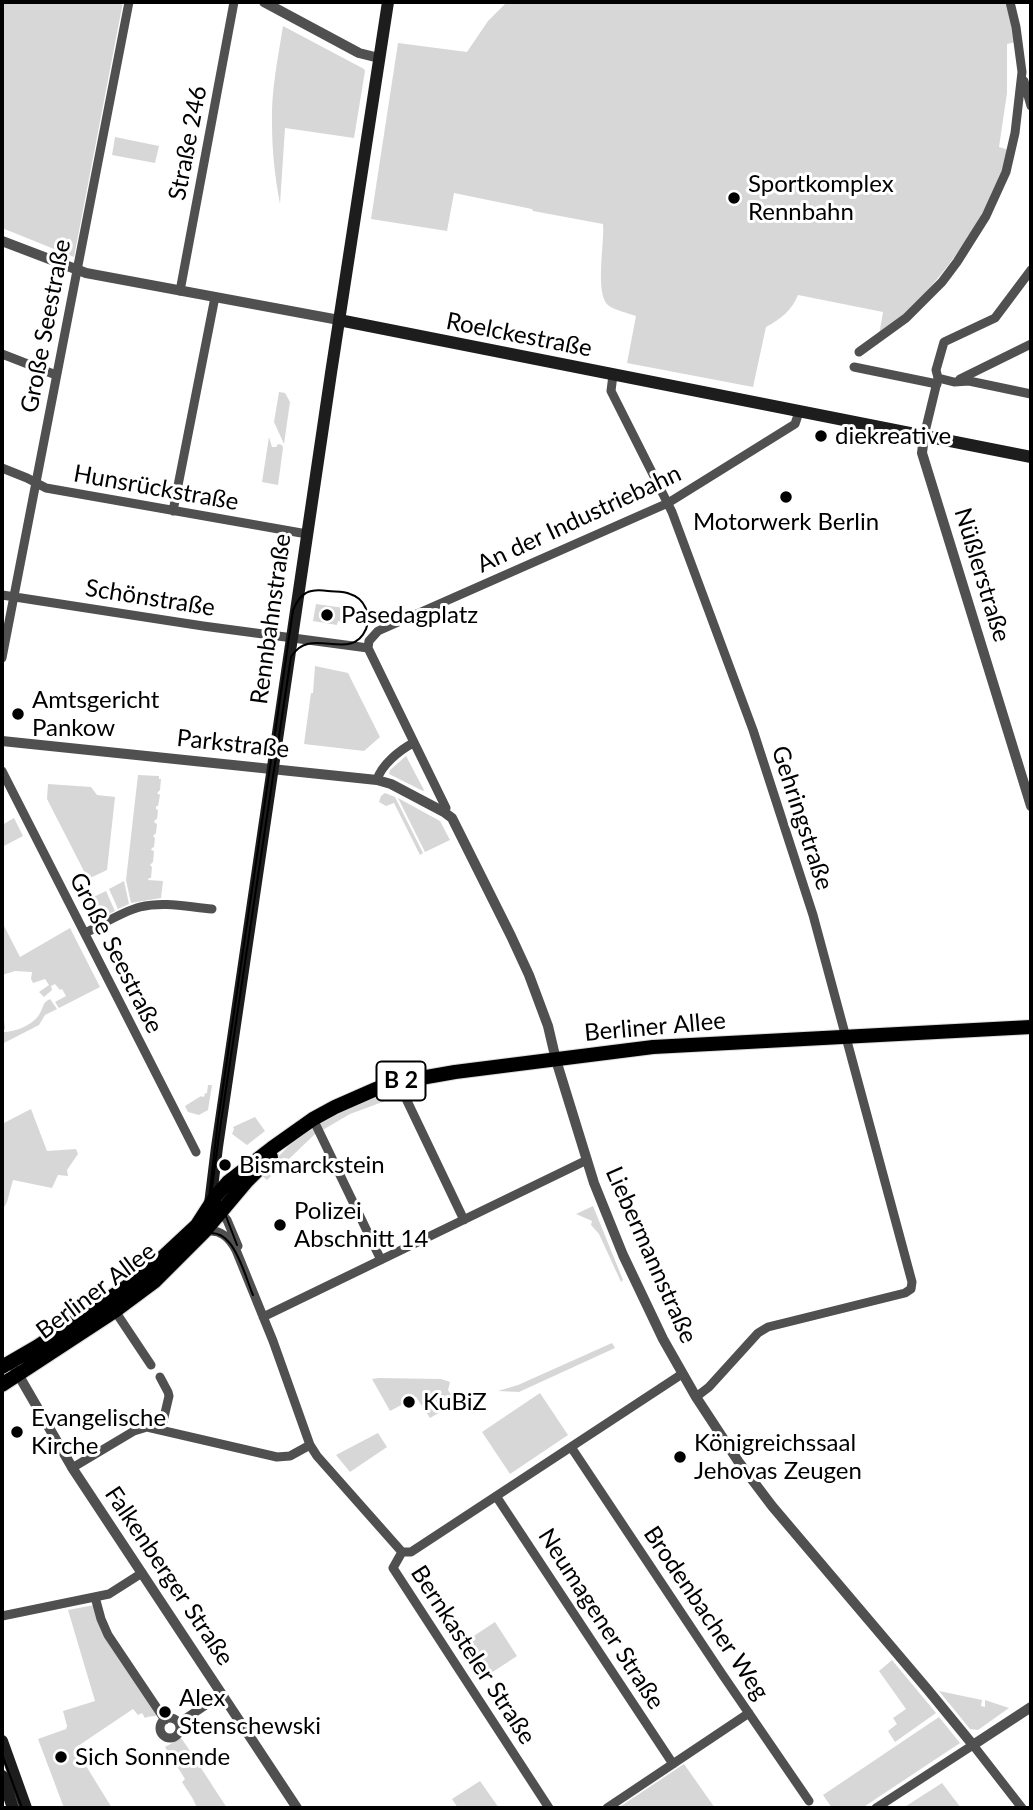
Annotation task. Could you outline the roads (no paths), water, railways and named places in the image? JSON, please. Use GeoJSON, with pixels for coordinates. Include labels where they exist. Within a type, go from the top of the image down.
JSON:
{"type":"FeatureCollection","features":[{"type":"Feature","properties":{"kind":"main road","name":"Rennbahnstraße"},"geometry":{"type":"LineString","coordinates":[[200,1236],[216,1208],[216,1147],[388,2]]}},
{"type":"Feature","properties":{"kind":"main road","name":"Roelckestraße"},"geometry":{"type":"LineString","coordinates":[[339,320],[1031,457]]}},
{"type":"Feature","properties":{"kind":"main road","name":"Berliner Allee"},"geometry":{"type":"LineString","coordinates":[[2,1385],[10,1368],[142,1274],[216,1208],[228,1182],[313,1119],[357,1096],[398,1082],[455,1072],[681,1045],[1031,1027]]}},
{"type":"Feature","properties":{"kind":"main road","name":"Berliner Allee"},"geometry":{"type":"LineString","coordinates":[[10,1368],[115,1311],[154,1282],[200,1236]]}},
{"type":"Feature","properties":{"kind":"main road"},"geometry":{"type":"LineString","coordinates":[[2,1741],[26,1808]]}},
{"type":"Feature","properties":{"kind":"main road"},"geometry":{"type":"LineString","coordinates":[[2,1776],[13,1808]]}},
{"type":"Feature","properties":{"kind":"street","name":"Große Seestraße"},"geometry":{"type":"LineString","coordinates":[[2,658],[129,2]]}},
{"type":"Feature","properties":{"kind":"street","name":"Straße 246"},"geometry":{"type":"LineString","coordinates":[[180,291],[234,2]]}},
{"type":"Feature","properties":{"kind":"street"},"geometry":{"type":"LineString","coordinates":[[264,2],[359,53],[379,58]]}},
{"type":"Feature","properties":{"kind":"street"},"geometry":{"type":"LineString","coordinates":[[1010,2],[1031,106]]}},
{"type":"Feature","properties":{"kind":"street"},"geometry":{"type":"LineString","coordinates":[[859,352],[924,302],[957,262],[986,216],[1008,165],[1018,115],[1022,72]]}},
{"type":"Feature","properties":{"kind":"street","name":"Roelckestraße"},"geometry":{"type":"LineString","coordinates":[[2,241],[77,270],[339,320]]}},
{"type":"Feature","properties":{"kind":"street"},"geometry":{"type":"LineString","coordinates":[[924,436],[944,342],[995,318],[1031,270]]}},
{"type":"Feature","properties":{"kind":"street"},"geometry":{"type":"LineString","coordinates":[[173,511],[215,297]]}},
{"type":"Feature","properties":{"kind":"street"},"geometry":{"type":"LineString","coordinates":[[954,382],[1031,344]]}},
{"type":"Feature","properties":{"kind":"street"},"geometry":{"type":"LineString","coordinates":[[2,354],[56,375]]}},
{"type":"Feature","properties":{"kind":"street"},"geometry":{"type":"LineString","coordinates":[[854,367],[937,381],[969,381],[1031,394]]}},
{"type":"Feature","properties":{"kind":"street","name":"Gehringstraße"},"geometry":{"type":"LineString","coordinates":[[613,375],[611,391],[668,503],[753,730],[813,915],[912,1282],[911,1289],[905,1293],[768,1327],[758,1333],[709,1387],[696,1397]]}},
{"type":"Feature","properties":{"kind":"street","name":"An der Industriebahn"},"geometry":{"type":"LineString","coordinates":[[368,648],[369,641],[378,631],[668,503],[795,424],[799,412]]}},
{"type":"Feature","properties":{"kind":"street","name":"Nüßlerstraße"},"geometry":{"type":"LineString","coordinates":[[924,436],[922,453],[1031,806]]}},
{"type":"Feature","properties":{"kind":"street","name":"Hunsrückstraße"},"geometry":{"type":"LineString","coordinates":[[2,468],[46,488],[307,534]]}},
{"type":"Feature","properties":{"kind":"street","name":"Schönstraße"},"geometry":{"type":"LineString","coordinates":[[2,595],[292,637]]}},
{"type":"Feature","properties":{"kind":"street"},"geometry":{"type":"LineString","coordinates":[[292,637],[368,648]]}},
{"type":"Feature","properties":{"kind":"street","name":"Liebermannstraße"},"geometry":{"type":"LineString","coordinates":[[368,648],[446,808],[444,812],[452,818],[523,963],[548,1026],[556,1060],[602,1203],[633,1279],[682,1374],[740,1463],[772,1506],[928,1690],[1022,1808]]}},
{"type":"Feature","properties":{"kind":"street","name":"Parkstraße"},"geometry":{"type":"LineString","coordinates":[[2,741],[377,780],[391,784],[444,812]]}},
{"type":"Feature","properties":{"kind":"street"},"geometry":{"type":"LineString","coordinates":[[377,780],[382,769],[413,743]]}},
{"type":"Feature","properties":{"kind":"street","name":"Große Seestraße"},"geometry":{"type":"LineString","coordinates":[[2,771],[196,1152]]}},
{"type":"Feature","properties":{"kind":"street"},"geometry":{"type":"LineString","coordinates":[[85,933],[142,907],[163,904],[212,909]]}},
{"type":"Feature","properties":{"kind":"street"},"geometry":{"type":"LineString","coordinates":[[398,1082],[464,1220]]}},
{"type":"Feature","properties":{"kind":"street"},"geometry":{"type":"LineString","coordinates":[[313,1119],[381,1260]]}},
{"type":"Feature","properties":{"kind":"street"},"geometry":{"type":"LineString","coordinates":[[263,1317],[587,1160]]}},
{"type":"Feature","properties":{"kind":"street","name":"Bernkasteler Straße"},"geometry":{"type":"LineString","coordinates":[[216,1208],[230,1225],[244,1268]]}},
{"type":"Feature","properties":{"kind":"street","name":"Bernkasteler Straße"},"geometry":{"type":"LineString","coordinates":[[200,1236],[215,1231],[227,1237],[236,1250],[310,1444],[322,1462],[402,1552],[393,1568],[549,1808]]}},
{"type":"Feature","properties":{"kind":"street"},"geometry":{"type":"LineString","coordinates":[[115,1311],[151,1365]]}},
{"type":"Feature","properties":{"kind":"street","name":"Falkenberger Straße"},"geometry":{"type":"LineString","coordinates":[[10,1368],[72,1468],[298,1808]]}},
{"type":"Feature","properties":{"kind":"street"},"geometry":{"type":"LineString","coordinates":[[402,1552],[411,1552],[682,1374]]}},
{"type":"Feature","properties":{"kind":"street"},"geometry":{"type":"LineString","coordinates":[[160,1377],[169,1396],[161,1430]]}},
{"type":"Feature","properties":{"kind":"street"},"geometry":{"type":"LineString","coordinates":[[72,1468],[147,1427],[277,1457],[290,1456],[310,1444]]}},
{"type":"Feature","properties":{"kind":"street","name":"Brodenbacher Weg"},"geometry":{"type":"LineString","coordinates":[[571,1447],[809,1801]]}},
{"type":"Feature","properties":{"kind":"street","name":"Neumagener Straße"},"geometry":{"type":"LineString","coordinates":[[496,1496],[673,1764]]}},
{"type":"Feature","properties":{"kind":"street"},"geometry":{"type":"LineString","coordinates":[[2,1616],[114,1592],[142,1573]]}},
{"type":"Feature","properties":{"kind":"street"},"geometry":{"type":"LineString","coordinates":[[95,1597],[108,1634],[165,1720]]}},
{"type":"Feature","properties":{"kind":"street"},"geometry":{"type":"LineString","coordinates":[[178,1723],[222,1694]]}},
{"type":"Feature","properties":{"kind":"street"},"geometry":{"type":"LineString","coordinates":[[876,1808],[1031,1707]]}},
{"type":"Feature","properties":{"kind":"street"},"geometry":{"type":"LineString","coordinates":[[607,1808],[749,1713]]}},
{"type":"Feature","properties":{"kind":"street"},"geometry":{"type":"LineString","coordinates":[[174,1719],[178,1723],[180,1730],[177,1735],[169,1738],[164,1735],[161,1725],[165,1720],[174,1719]]}},
{"type":"Feature","properties":{"kind":"tram line"},"geometry":{"type":"LineString","coordinates":[[2,1373],[110,1305],[182,1246],[203,1222],[208,1207],[218,1121],[293,610],[302,596],[311,591],[342,592],[355,596],[363,603],[368,618],[366,629],[359,639],[351,644],[309,644],[299,648],[291,657],[208,1219],[196,1236],[132,1293],[2,1377]]}},
{"type":"Feature","properties":{"kind":"tram line"},"geometry":{"type":"LineString","coordinates":[[216,1190],[237,1245]]}},
{"type":"Feature","properties":{"kind":"tram line"},"geometry":{"type":"LineString","coordinates":[[196,1238],[208,1233],[219,1234],[227,1240],[240,1261],[253,1295]]}},
{"type":"Feature","properties":{"kind":"tram line"},"geometry":{"type":"LineString","coordinates":[[2,1754],[22,1808]]}},
{"type":"Feature","properties":{"kind":"place","name":"Sportkomplex Rennbahn"},"geometry":{"type":"Point","coordinates":[734,198]}},
{"type":"Feature","properties":{"kind":"place","name":"diekreative"},"geometry":{"type":"Point","coordinates":[821,436]}},
{"type":"Feature","properties":{"kind":"place","name":"Motorwerk Berlin"},"geometry":{"type":"Point","coordinates":[786,497]}},
{"type":"Feature","properties":{"kind":"place","name":"Pasedagplatz"},"geometry":{"type":"Point","coordinates":[327,615]}},
{"type":"Feature","properties":{"kind":"place","name":"Amtsgericht Pankow"},"geometry":{"type":"Point","coordinates":[18,714]}},
{"type":"Feature","properties":{"kind":"place","name":"Bismarckstein"},"geometry":{"type":"Point","coordinates":[225,1165]}},
{"type":"Feature","properties":{"kind":"place","name":"Polizei Abschnitt 14"},"geometry":{"type":"Point","coordinates":[280,1225]}},
{"type":"Feature","properties":{"kind":"place","name":"KuBiZ"},"geometry":{"type":"Point","coordinates":[409,1402]}},
{"type":"Feature","properties":{"kind":"place","name":"Evangelische Kirche"},"geometry":{"type":"Point","coordinates":[17,1432]}},
{"type":"Feature","properties":{"kind":"place","name":"Königreichssaal Jehovas Zeugen"},"geometry":{"type":"Point","coordinates":[680,1457]}},
{"type":"Feature","properties":{"kind":"place","name":"Alex Stenschewski"},"geometry":{"type":"Point","coordinates":[165,1712]}},
{"type":"Feature","properties":{"kind":"place","name":"Sich Sonnende"},"geometry":{"type":"Point","coordinates":[61,1757]}}]}
